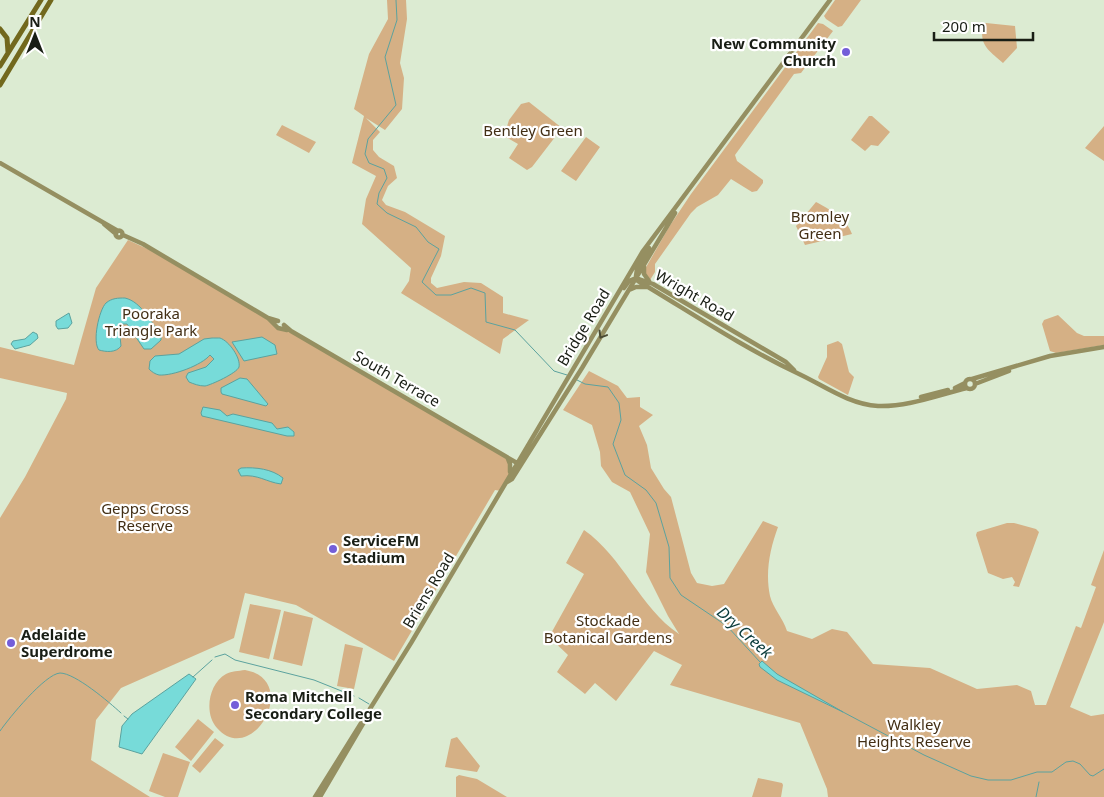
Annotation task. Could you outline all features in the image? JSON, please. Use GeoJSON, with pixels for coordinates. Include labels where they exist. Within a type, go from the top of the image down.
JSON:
{"type":"FeatureCollection","features":[{"type":"Feature","properties":{"kind":"highway"},"geometry":{"type":"LineString","coordinates":[[0,66],[41,0]]}},
{"type":"Feature","properties":{"kind":"highway"},"geometry":{"type":"LineString","coordinates":[[0,85],[51,0]]}},
{"type":"Feature","properties":{"kind":"highway"},"geometry":{"type":"LineString","coordinates":[[0,29],[7,38],[8,53]]}},
{"type":"Feature","properties":{"kind":"highway"},"geometry":{"type":"LineString","coordinates":[[16,58],[18,37]]}},
{"type":"Feature","properties":{"kind":"main road","name":"Bridge Road"},"geometry":{"type":"LineString","coordinates":[[519,464],[524,451],[616,296],[656,233],[677,208],[830,0]]}},
{"type":"Feature","properties":{"kind":"main road","name":"South Terrace"},"geometry":{"type":"LineString","coordinates":[[0,164],[104,223],[117,233],[118,238],[122,236],[133,239],[277,323],[278,328],[283,326],[519,464]]}},
{"type":"Feature","properties":{"kind":"main road","name":"Bridge Road"},"geometry":{"type":"LineString","coordinates":[[519,464],[567,393],[677,208]]}},
{"type":"Feature","properties":{"kind":"main road"},"geometry":{"type":"LineString","coordinates":[[616,296],[629,281],[636,278],[637,269],[656,233]]}},
{"type":"Feature","properties":{"kind":"main road"},"geometry":{"type":"LineString","coordinates":[[628,290],[650,286],[645,276],[644,264]]}},
{"type":"Feature","properties":{"kind":"main road","name":"Wright Road"},"geometry":{"type":"LineString","coordinates":[[636,278],[664,293],[784,368],[859,402],[884,406],[904,403],[966,385]]}},
{"type":"Feature","properties":{"kind":"main road"},"geometry":{"type":"LineString","coordinates":[[603,318],[610,322]]}},
{"type":"Feature","properties":{"kind":"main road"},"geometry":{"type":"LineString","coordinates":[[973,382],[972,388],[966,385],[968,379],[973,382],[1050,356],[1104,348]]}},
{"type":"Feature","properties":{"kind":"main road"},"geometry":{"type":"LineString","coordinates":[[561,389],[567,393]]}},
{"type":"Feature","properties":{"kind":"main road"},"geometry":{"type":"LineString","coordinates":[[551,406],[556,409]]}},
{"type":"Feature","properties":{"kind":"main road"},"geometry":{"type":"LineString","coordinates":[[510,474],[510,464],[507,457],[524,451]]}},
{"type":"Feature","properties":{"kind":"main road","name":"Briens Road"},"geometry":{"type":"LineString","coordinates":[[315,797],[361,729],[369,711],[507,482],[510,474],[519,464]]}},
{"type":"Feature","properties":{"kind":"main road","name":"Briens Road"},"geometry":{"type":"LineString","coordinates":[[507,482],[512,479],[519,464]]}},
{"type":"Feature","properties":{"kind":"main road","name":"Briens Road"},"geometry":{"type":"LineString","coordinates":[[320,797],[323,787]]}},
{"type":"Feature","properties":{"kind":"green space"},"geometry":{"type":"Polygon","coordinates":[[[387,0],[406,0],[407,19],[400,63],[404,78],[402,109],[385,130],[366,118],[380,132],[373,140],[373,150],[379,157],[394,166],[397,178],[388,186],[382,200],[386,205],[405,212],[445,236],[441,256],[431,278],[431,283],[437,288],[464,282],[481,283],[503,297],[503,313],[529,320],[503,339],[500,354],[401,293],[409,281],[411,268],[362,224],[366,199],[376,176],[352,163],[364,116],[354,109],[369,54],[388,19],[387,0]]]}},
{"type":"Feature","properties":{"kind":"green space"},"geometry":{"type":"Polygon","coordinates":[[[835,0],[861,0],[842,26],[838,27],[824,16],[835,0]]]}},
{"type":"Feature","properties":{"kind":"green space"},"geometry":{"type":"Polygon","coordinates":[[[818,23],[833,31],[801,73],[794,74],[735,155],[737,161],[763,180],[763,183],[757,191],[752,192],[731,179],[718,195],[697,207],[655,264],[655,272],[650,280],[646,276],[645,269],[669,227],[691,194],[818,23]]]}},
{"type":"Feature","properties":{"kind":"green space"},"geometry":{"type":"Polygon","coordinates":[[[986,23],[1015,26],[1017,48],[1003,63],[989,51],[984,43],[982,32],[983,25],[986,23]]]}},
{"type":"Feature","properties":{"kind":"green space","name":"Bentley Green"},"geometry":{"type":"Polygon","coordinates":[[[529,102],[562,128],[532,167],[527,170],[509,158],[518,144],[504,136],[509,120],[521,104],[529,102]]]}},
{"type":"Feature","properties":{"kind":"green space"},"geometry":{"type":"Polygon","coordinates":[[[869,116],[872,116],[890,132],[878,146],[871,145],[865,151],[851,140],[869,116]]]}},
{"type":"Feature","properties":{"kind":"green space"},"geometry":{"type":"Polygon","coordinates":[[[282,125],[316,142],[309,153],[276,135],[282,125]]]}},
{"type":"Feature","properties":{"kind":"green space"},"geometry":{"type":"Polygon","coordinates":[[[1104,126],[1104,161],[1085,148],[1104,126]]]}},
{"type":"Feature","properties":{"kind":"green space"},"geometry":{"type":"Polygon","coordinates":[[[586,137],[600,147],[576,181],[561,171],[586,137]]]}},
{"type":"Feature","properties":{"kind":"green space","name":"Bromley Green"},"geometry":{"type":"Polygon","coordinates":[[[816,202],[842,219],[852,234],[805,245],[796,226],[816,202]]]}},
{"type":"Feature","properties":{"kind":"green space","name":"Gepps Cross Reserve"},"geometry":{"type":"Polygon","coordinates":[[[128,240],[152,251],[276,322],[278,328],[291,331],[508,459],[510,474],[502,491],[495,490],[394,661],[296,605],[245,593],[234,638],[121,688],[96,720],[91,760],[150,797],[0,797],[0,518],[25,477],[66,399],[67,393],[0,378],[0,347],[74,365],[96,288],[128,240]]]}},
{"type":"Feature","properties":{"kind":"green space"},"geometry":{"type":"Polygon","coordinates":[[[1058,315],[1077,333],[1084,336],[1104,336],[1104,345],[1056,353],[1050,351],[1042,324],[1044,320],[1058,315]]]}},
{"type":"Feature","properties":{"kind":"green space"},"geometry":{"type":"Polygon","coordinates":[[[838,341],[842,344],[849,372],[854,377],[848,395],[818,377],[827,357],[827,345],[838,341]]]}},
{"type":"Feature","properties":{"kind":"green space","name":"Walkley Heights Reserve"},"geometry":{"type":"Polygon","coordinates":[[[589,371],[618,386],[627,398],[640,397],[640,407],[653,415],[639,426],[647,445],[651,468],[671,497],[691,573],[697,583],[712,586],[724,584],[763,521],[778,527],[769,561],[768,578],[771,600],[787,631],[812,639],[832,629],[847,632],[873,664],[930,668],[977,689],[1017,685],[1031,691],[1035,705],[1046,705],[1076,626],[1081,628],[1096,587],[1091,585],[1104,550],[1104,622],[1070,707],[1091,716],[1104,714],[1104,797],[828,797],[827,789],[800,723],[670,685],[682,665],[654,651],[616,701],[595,683],[585,694],[557,672],[568,655],[549,637],[584,574],[566,563],[584,530],[610,554],[653,611],[679,634],[646,572],[650,534],[630,492],[612,482],[601,466],[600,452],[592,425],[563,410],[589,371]]]}},
{"type":"Feature","properties":{"kind":"green space"},"geometry":{"type":"Polygon","coordinates":[[[1007,523],[1036,529],[1039,532],[1019,587],[1013,586],[1015,582],[1012,577],[1003,579],[988,573],[976,535],[977,532],[1007,523]]]}},
{"type":"Feature","properties":{"kind":"green space"},"geometry":{"type":"Polygon","coordinates":[[[250,604],[281,610],[269,659],[239,652],[250,604]]]}},
{"type":"Feature","properties":{"kind":"green space"},"geometry":{"type":"Polygon","coordinates":[[[284,611],[313,618],[302,666],[273,659],[284,611]]]}},
{"type":"Feature","properties":{"kind":"green space"},"geometry":{"type":"Polygon","coordinates":[[[345,644],[363,648],[354,689],[337,686],[345,644]]]}},
{"type":"Feature","properties":{"kind":"green space"},"geometry":{"type":"Polygon","coordinates":[[[245,670],[262,677],[270,689],[270,703],[266,718],[256,730],[244,737],[231,737],[217,728],[213,722],[210,715],[210,700],[215,685],[220,679],[228,673],[245,670]]]}},
{"type":"Feature","properties":{"kind":"green space"},"geometry":{"type":"Polygon","coordinates":[[[198,719],[214,732],[191,761],[175,747],[198,719]]]}},
{"type":"Feature","properties":{"kind":"green space"},"geometry":{"type":"Polygon","coordinates":[[[457,737],[480,766],[477,772],[445,767],[451,739],[457,737]]]}},
{"type":"Feature","properties":{"kind":"green space"},"geometry":{"type":"Polygon","coordinates":[[[215,738],[224,745],[200,773],[192,766],[215,738]]]}},
{"type":"Feature","properties":{"kind":"green space"},"geometry":{"type":"Polygon","coordinates":[[[163,753],[190,762],[178,797],[165,797],[149,791],[163,753]]]}},
{"type":"Feature","properties":{"kind":"green space"},"geometry":{"type":"Polygon","coordinates":[[[459,775],[477,779],[507,797],[456,797],[456,777],[459,775]]]}},
{"type":"Feature","properties":{"kind":"green space"},"geometry":{"type":"Polygon","coordinates":[[[758,778],[782,783],[781,797],[752,797],[758,778]]]}},
{"type":"Feature","properties":{"kind":"water"},"geometry":{"type":"Polygon","coordinates":[[[125,298],[141,308],[161,335],[161,340],[151,349],[144,349],[127,324],[120,324],[121,346],[114,351],[99,350],[96,333],[103,307],[111,300],[125,298]]]}},
{"type":"Feature","properties":{"kind":"water"},"geometry":{"type":"Polygon","coordinates":[[[69,313],[72,323],[68,328],[58,329],[56,321],[69,313]]]}},
{"type":"Feature","properties":{"kind":"water"},"geometry":{"type":"Polygon","coordinates":[[[33,332],[37,334],[38,338],[30,345],[15,349],[11,344],[13,341],[25,339],[33,332]]]}},
{"type":"Feature","properties":{"kind":"water"},"geometry":{"type":"Polygon","coordinates":[[[262,337],[275,345],[277,354],[244,361],[232,342],[262,337]]]}},
{"type":"Feature","properties":{"kind":"water"},"geometry":{"type":"Polygon","coordinates":[[[220,338],[227,343],[234,350],[238,359],[239,367],[224,378],[205,386],[189,382],[186,377],[188,373],[206,367],[214,359],[210,355],[194,366],[172,374],[159,375],[149,369],[150,361],[155,356],[179,354],[204,339],[220,338]]]}},
{"type":"Feature","properties":{"kind":"water"},"geometry":{"type":"Polygon","coordinates":[[[240,378],[247,379],[268,404],[266,406],[222,394],[221,388],[240,378]]]}},
{"type":"Feature","properties":{"kind":"water"},"geometry":{"type":"Polygon","coordinates":[[[203,407],[220,410],[227,416],[233,414],[272,423],[277,429],[288,427],[294,432],[294,436],[202,416],[203,407]]]}},
{"type":"Feature","properties":{"kind":"water"},"geometry":{"type":"Polygon","coordinates":[[[241,468],[264,469],[274,472],[283,478],[281,484],[252,476],[241,476],[238,470],[241,468]]]}},
{"type":"Feature","properties":{"kind":"water"},"geometry":{"type":"Polygon","coordinates":[[[762,661],[777,674],[843,712],[777,680],[760,667],[759,664],[762,661]]]}},
{"type":"Feature","properties":{"kind":"water"},"geometry":{"type":"Polygon","coordinates":[[[189,674],[196,679],[142,754],[119,747],[122,726],[132,714],[189,674]]]}},
{"type":"Feature","properties":{"kind":"waterway","name":"Dry Creek"},"geometry":{"type":"LineString","coordinates":[[396,0],[397,20],[385,57],[396,105],[368,139],[365,154],[369,163],[384,169],[387,178],[379,193],[377,204],[387,213],[416,227],[428,242],[439,249],[422,282],[436,295],[451,295],[471,288],[485,293],[486,322],[515,330],[554,371],[567,375]]}},
{"type":"Feature","properties":{"kind":"waterway","name":"Dry Creek"},"geometry":{"type":"LineString","coordinates":[[577,380],[585,384],[608,387],[619,403],[621,420],[613,444],[625,475],[646,490],[656,503],[669,547],[670,578],[681,595],[727,626],[760,662]]}},
{"type":"Feature","properties":{"kind":"waterway"},"geometry":{"type":"LineString","coordinates":[[215,657],[225,654],[235,660],[314,680],[354,696]]}},
{"type":"Feature","properties":{"kind":"waterway"},"geometry":{"type":"LineString","coordinates":[[193,677],[212,660]]}},
{"type":"Feature","properties":{"kind":"waterway"},"geometry":{"type":"LineString","coordinates":[[0,731],[37,688],[53,675],[60,673],[83,683],[121,713]]}},
{"type":"Feature","properties":{"kind":"waterway"},"geometry":{"type":"LineString","coordinates":[[359,698],[369,704]]}},
{"type":"Feature","properties":{"kind":"waterway","name":"Dry Creek"},"geometry":{"type":"LineString","coordinates":[[843,712],[924,755],[971,776],[988,780],[1011,780],[1037,772],[1052,772],[1066,762],[1073,761],[1080,764],[1093,776],[1104,769]]}},
{"type":"Feature","properties":{"kind":"waterway"},"geometry":{"type":"LineString","coordinates":[[124,716],[128,719]]}},
{"type":"Feature","properties":{"kind":"waterway"},"geometry":{"type":"LineString","coordinates":[[1036,797],[1039,782]]}},
{"type":"Feature","properties":{"kind":"place","name":"New Community Church"},"geometry":{"type":"Point","coordinates":[846,52]}},
{"type":"Feature","properties":{"kind":"place","name":"ServiceFM Stadium"},"geometry":{"type":"Point","coordinates":[333,549]}},
{"type":"Feature","properties":{"kind":"place","name":"Adelaide Superdrome"},"geometry":{"type":"Point","coordinates":[11,643]}},
{"type":"Feature","properties":{"kind":"place","name":"Roma Mitchell Secondary College"},"geometry":{"type":"Point","coordinates":[235,705]}},
{"type":"Feature","properties":{"kind":"park label","name":"Pooraka Triangle Park"},"geometry":{"type":"Point","coordinates":[151,322]}},
{"type":"Feature","properties":{"kind":"park label","name":"Stockade Botanical Gardens"},"geometry":{"type":"Point","coordinates":[608,628]}}]}
